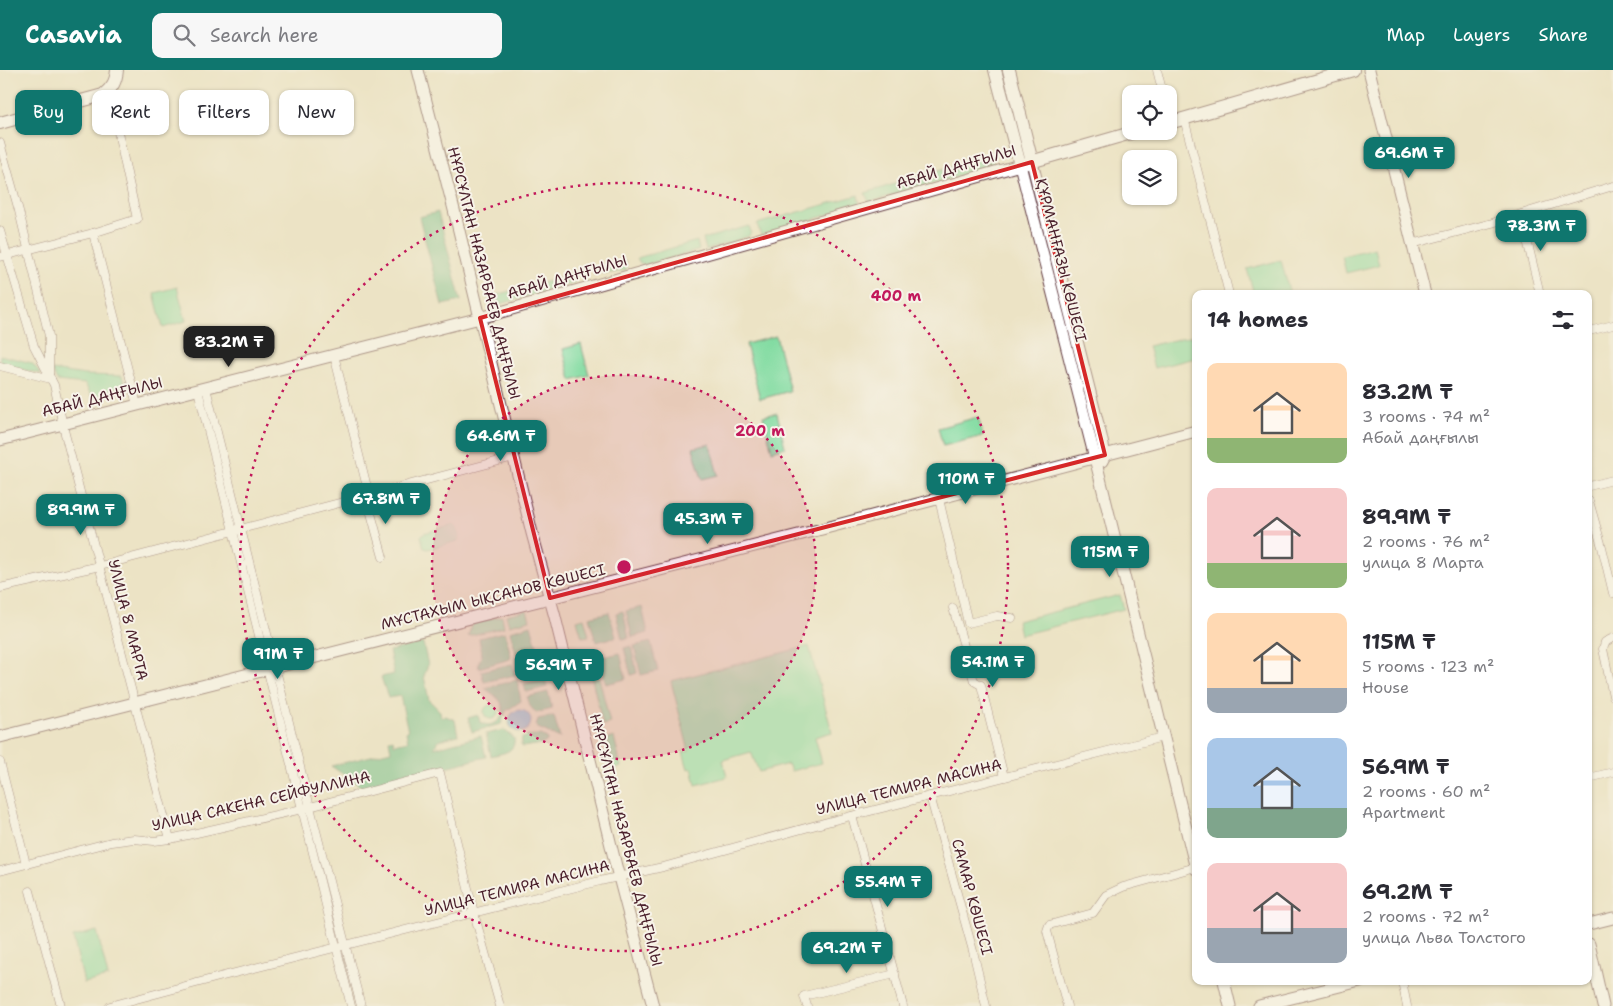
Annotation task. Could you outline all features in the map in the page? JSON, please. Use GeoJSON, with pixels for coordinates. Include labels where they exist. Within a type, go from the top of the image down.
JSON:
{"type":"FeatureCollection","features":[{"type":"Feature","properties":{"kind":"main road"},"geometry":{"type":"LineString","coordinates":[[107,88],[111,70]]}},
{"type":"Feature","properties":{"kind":"main road"},"geometry":{"type":"LineString","coordinates":[[0,123],[103,95],[116,78],[117,70]]}},
{"type":"Feature","properties":{"kind":"main road","name":"ҚҰРМАНҒАЗЫ КӨШЕСІ"},"geometry":{"type":"LineString","coordinates":[[995,70],[1026,163]]}},
{"type":"Feature","properties":{"kind":"main road","name":"ҚҰРМАНҒАЗЫ КӨШЕСІ"},"geometry":{"type":"LineString","coordinates":[[1009,70],[1026,163]]}},
{"type":"Feature","properties":{"kind":"main road"},"geometry":{"type":"LineString","coordinates":[[1177,119],[1353,70]]}},
{"type":"Feature","properties":{"kind":"main road"},"geometry":{"type":"LineString","coordinates":[[0,117],[107,88]]}},
{"type":"Feature","properties":{"kind":"main road","name":"АБАЙ ДАҢҒЫЛЫ"},"geometry":{"type":"LineString","coordinates":[[1026,163],[1122,136]]}},
{"type":"Feature","properties":{"kind":"street","name":"НҰРСҰЛТАН НАЗАРБАЕВ ДАҢҒЫЛЫ"},"geometry":{"type":"LineString","coordinates":[[418,70],[532,533],[653,1006]]}},
{"type":"Feature","properties":{"kind":"street"},"geometry":{"type":"LineString","coordinates":[[1157,70],[1161,85]]}},
{"type":"Feature","properties":{"kind":"street"},"geometry":{"type":"LineString","coordinates":[[1369,70],[1424,290]]}},
{"type":"Feature","properties":{"kind":"street"},"geometry":{"type":"LineString","coordinates":[[4,256],[93,233],[137,219],[107,88]]}},
{"type":"Feature","properties":{"kind":"street"},"geometry":{"type":"LineString","coordinates":[[1184,118],[1228,290]]}},
{"type":"Feature","properties":{"kind":"street","name":"УЛИЦА 8 МАРТА"},"geometry":{"type":"LineString","coordinates":[[0,143],[29,250],[49,336],[50,376]]}},
{"type":"Feature","properties":{"kind":"street"},"geometry":{"type":"LineString","coordinates":[[1026,163],[1099,456],[1098,470],[1192,852]]}},
{"type":"Feature","properties":{"kind":"street","name":"АБАЙ ДАҢҒЫЛЫ"},"geometry":{"type":"LineString","coordinates":[[0,440],[480,318],[1026,163]]}},
{"type":"Feature","properties":{"kind":"street"},"geometry":{"type":"LineString","coordinates":[[1412,244],[1521,215],[1613,186]]}},
{"type":"Feature","properties":{"kind":"street"},"geometry":{"type":"LineString","coordinates":[[1521,215],[1539,290]]}},
{"type":"Feature","properties":{"kind":"street","name":"УЛИЦА 8 МАРТА"},"geometry":{"type":"LineString","coordinates":[[0,231],[4,256],[34,346],[54,385],[170,839]]}},
{"type":"Feature","properties":{"kind":"street"},"geometry":{"type":"LineString","coordinates":[[93,233],[137,405]]}},
{"type":"Feature","properties":{"kind":"street"},"geometry":{"type":"LineString","coordinates":[[1592,331],[1613,325]]}},
{"type":"Feature","properties":{"kind":"street"},"geometry":{"type":"LineString","coordinates":[[334,355],[369,495],[369,506],[383,557]]}},
{"type":"Feature","properties":{"kind":"street"},"geometry":{"type":"LineString","coordinates":[[0,366],[50,376]]}},
{"type":"Feature","properties":{"kind":"street"},"geometry":{"type":"LineString","coordinates":[[202,389],[306,808],[336,948],[351,1006]]}},
{"type":"Feature","properties":{"kind":"street","name":"МҰСТАХЫМ ЫҚСАНОВ КӨШЕСІ"},"geometry":{"type":"LineString","coordinates":[[0,737],[939,499],[1192,432]]}},
{"type":"Feature","properties":{"kind":"street"},"geometry":{"type":"LineString","coordinates":[[0,588],[100,566],[514,457]]}},
{"type":"Feature","properties":{"kind":"street"},"geometry":{"type":"LineString","coordinates":[[1592,485],[1613,480]]}},
{"type":"Feature","properties":{"kind":"street"},"geometry":{"type":"LineString","coordinates":[[939,499],[968,623],[997,616],[1012,618]]}},
{"type":"Feature","properties":{"kind":"street"},"geometry":{"type":"LineString","coordinates":[[1592,511],[1613,593]]}},
{"type":"Feature","properties":{"kind":"street"},"geometry":{"type":"LineString","coordinates":[[954,608],[974,681],[981,685],[1004,777]]}},
{"type":"Feature","properties":{"kind":"street"},"geometry":{"type":"LineString","coordinates":[[1613,638],[1605,642],[1602,649],[1613,696]]}},
{"type":"Feature","properties":{"kind":"street","name":"УЛИЦА ТЕМИРА МАСИНА"},"geometry":{"type":"LineString","coordinates":[[110,1006],[220,976],[346,946],[474,912],[663,867],[852,816],[1163,737]]}},
{"type":"Feature","properties":{"kind":"street"},"geometry":{"type":"LineString","coordinates":[[0,762],[26,864]]}},
{"type":"Feature","properties":{"kind":"street"},"geometry":{"type":"LineString","coordinates":[[1592,777],[1613,772]]}},
{"type":"Feature","properties":{"kind":"street","name":"УЛИЦА САКЕНА СЕЙФУЛЛИНА"},"geometry":{"type":"LineString","coordinates":[[0,871],[111,842],[134,839],[154,841],[170,839],[306,808],[440,773],[474,912]]}},
{"type":"Feature","properties":{"kind":"street","name":"САМАР КӨШЕСІ"},"geometry":{"type":"LineString","coordinates":[[930,796],[973,951],[986,1006]]}},
{"type":"Feature","properties":{"kind":"street"},"geometry":{"type":"LineString","coordinates":[[306,808],[362,1006]]}},
{"type":"Feature","properties":{"kind":"street"},"geometry":{"type":"LineString","coordinates":[[852,816],[903,1006]]}},
{"type":"Feature","properties":{"kind":"street"},"geometry":{"type":"LineString","coordinates":[[1067,1006],[1047,931],[1049,925],[1093,913],[1106,895],[1123,887],[1192,869]]}},
{"type":"Feature","properties":{"kind":"street"},"geometry":{"type":"LineString","coordinates":[[30,891],[60,1006]]}},
{"type":"Feature","properties":{"kind":"street"},"geometry":{"type":"LineString","coordinates":[[474,912],[500,1006]]}},
{"type":"Feature","properties":{"kind":"street"},"geometry":{"type":"LineString","coordinates":[[1592,923],[1613,918]]}},
{"type":"Feature","properties":{"kind":"street"},"geometry":{"type":"LineString","coordinates":[[1592,957],[1603,1006]]}},
{"type":"Feature","properties":{"kind":"street"},"geometry":{"type":"LineString","coordinates":[[807,1006],[804,996],[894,974]]}},
{"type":"Feature","properties":{"kind":"street"},"geometry":{"type":"LineString","coordinates":[[1225,985],[1230,1006]]}},
{"type":"Feature","properties":{"kind":"street"},"geometry":{"type":"LineString","coordinates":[[1259,1006],[1344,985]]}},
{"type":"Feature","properties":{"kind":"street"},"geometry":{"type":"LineString","coordinates":[[1403,985],[1407,1006]]}},
{"type":"Feature","properties":{"kind":"street"},"geometry":{"type":"LineString","coordinates":[[145,997],[148,1006]]}},
{"type":"Feature","properties":{"kind":"highlighted area"},"geometry":{"type":"Polygon","coordinates":[[[1032,162],[1105,455],[550,598],[480,318],[1032,162]]]}},
{"type":"Feature","properties":{"kind":"green space"},"geometry":{"type":"Polygon","coordinates":[[[991,155],[995,166],[869,202],[865,193],[991,155]]]}},
{"type":"Feature","properties":{"kind":"green space"},"geometry":{"type":"Polygon","coordinates":[[[858,195],[860,205],[761,235],[757,224],[858,195]]]}},
{"type":"Feature","properties":{"kind":"green space"},"geometry":{"type":"Polygon","coordinates":[[[438,212],[461,301],[442,305],[419,217],[438,212]]]}},
{"type":"Feature","properties":{"kind":"green space"},"geometry":{"type":"Polygon","coordinates":[[[749,226],[751,232],[749,236],[706,250],[703,239],[749,226]]]}},
{"type":"Feature","properties":{"kind":"green space"},"geometry":{"type":"Polygon","coordinates":[[[697,241],[699,250],[697,251],[644,265],[637,258],[697,241]]]}},
{"type":"Feature","properties":{"kind":"green space"},"geometry":{"type":"Polygon","coordinates":[[[1375,248],[1379,265],[1346,273],[1342,256],[1375,248]]]}},
{"type":"Feature","properties":{"kind":"green space"},"geometry":{"type":"Polygon","coordinates":[[[1281,260],[1289,290],[1253,290],[1247,269],[1281,260]]]}},
{"type":"Feature","properties":{"kind":"green space"},"geometry":{"type":"Polygon","coordinates":[[[626,261],[626,270],[601,273],[597,268],[626,261]]]}},
{"type":"Feature","properties":{"kind":"green space"},"geometry":{"type":"Polygon","coordinates":[[[573,275],[575,282],[572,284],[497,305],[495,295],[573,275]]]}},
{"type":"Feature","properties":{"kind":"green space"},"geometry":{"type":"Polygon","coordinates":[[[177,287],[186,321],[163,328],[154,293],[177,287]]]}},
{"type":"Feature","properties":{"kind":"green space"},"geometry":{"type":"Polygon","coordinates":[[[776,336],[790,391],[760,399],[746,344],[776,336]]]}},
{"type":"Feature","properties":{"kind":"green space"},"geometry":{"type":"Polygon","coordinates":[[[1192,336],[1192,359],[1154,368],[1148,346],[1192,336]]]}},
{"type":"Feature","properties":{"kind":"green space"},"geometry":{"type":"Polygon","coordinates":[[[581,344],[589,375],[571,380],[563,349],[581,344]]]}},
{"type":"Feature","properties":{"kind":"green space"},"geometry":{"type":"Polygon","coordinates":[[[0,355],[32,363],[41,374],[0,364],[0,355]]]}},
{"type":"Feature","properties":{"kind":"green space"},"geometry":{"type":"Polygon","coordinates":[[[52,370],[85,375],[122,376],[126,391],[92,397],[85,384],[57,381],[52,370]]]}},
{"type":"Feature","properties":{"kind":"green space"},"geometry":{"type":"Polygon","coordinates":[[[777,413],[785,447],[772,451],[763,416],[777,413]]]}},
{"type":"Feature","properties":{"kind":"green space"},"geometry":{"type":"Polygon","coordinates":[[[978,417],[983,436],[943,446],[938,428],[978,417]]]}},
{"type":"Feature","properties":{"kind":"green space"},"geometry":{"type":"Polygon","coordinates":[[[710,444],[718,475],[702,479],[693,448],[710,444]]]}},
{"type":"Feature","properties":{"kind":"green space"},"geometry":{"type":"Polygon","coordinates":[[[454,525],[458,532],[458,541],[428,549],[424,548],[421,536],[424,533],[454,525]]]}},
{"type":"Feature","properties":{"kind":"green space"},"geometry":{"type":"Polygon","coordinates":[[[1120,595],[1124,609],[1020,635],[1017,621],[1120,595]]]}},
{"type":"Feature","properties":{"kind":"green space"},"geometry":{"type":"Polygon","coordinates":[[[642,607],[648,633],[632,637],[626,611],[642,607]]]}},
{"type":"Feature","properties":{"kind":"green space"},"geometry":{"type":"Polygon","coordinates":[[[527,610],[530,620],[509,625],[506,615],[527,610]]]}},
{"type":"Feature","properties":{"kind":"green space"},"geometry":{"type":"Polygon","coordinates":[[[623,611],[629,638],[622,639],[616,613],[623,611]]]}},
{"type":"Feature","properties":{"kind":"green space"},"geometry":{"type":"Polygon","coordinates":[[[609,612],[616,637],[596,642],[589,617],[609,612]]]}},
{"type":"Feature","properties":{"kind":"green space"},"geometry":{"type":"Polygon","coordinates":[[[502,616],[504,627],[468,636],[473,623],[502,616]]]}},
{"type":"Feature","properties":{"kind":"green space"},"geometry":{"type":"Polygon","coordinates":[[[584,618],[589,636],[582,637],[577,620],[584,618]]]}},
{"type":"Feature","properties":{"kind":"green space"},"geometry":{"type":"Polygon","coordinates":[[[531,625],[537,647],[516,653],[510,631],[531,625]]]}},
{"type":"Feature","properties":{"kind":"green space"},"geometry":{"type":"Polygon","coordinates":[[[505,632],[511,656],[510,659],[479,668],[478,664],[482,655],[479,638],[505,632]]]}},
{"type":"Feature","properties":{"kind":"green space"},"geometry":{"type":"Polygon","coordinates":[[[651,642],[658,671],[641,675],[634,646],[651,642]]]}},
{"type":"Feature","properties":{"kind":"green space"},"geometry":{"type":"Polygon","coordinates":[[[423,643],[428,665],[424,676],[429,700],[440,711],[441,717],[446,716],[455,720],[458,735],[439,740],[434,748],[481,736],[486,757],[363,788],[331,766],[391,751],[389,740],[393,739],[394,744],[408,741],[406,732],[408,731],[400,696],[388,698],[381,677],[394,674],[389,651],[423,643]]]}},
{"type":"Feature","properties":{"kind":"green space"},"geometry":{"type":"Polygon","coordinates":[[[631,646],[637,673],[631,675],[624,648],[631,646]]]}},
{"type":"Feature","properties":{"kind":"green space"},"geometry":{"type":"Polygon","coordinates":[[[809,646],[832,732],[815,737],[822,763],[791,771],[788,764],[759,772],[751,752],[723,760],[727,777],[696,785],[692,768],[688,769],[683,752],[689,751],[671,681],[809,646]]]}},
{"type":"Feature","properties":{"kind":"green space"},"geometry":{"type":"Polygon","coordinates":[[[620,653],[626,679],[606,684],[599,658],[620,653]]]}},
{"type":"Feature","properties":{"kind":"green space"},"geometry":{"type":"Polygon","coordinates":[[[512,664],[515,675],[484,682],[481,671],[512,664]]]}},
{"type":"Feature","properties":{"kind":"green space"},"geometry":{"type":"Polygon","coordinates":[[[597,669],[610,723],[603,725],[590,671],[597,669]]]}},
{"type":"Feature","properties":{"kind":"green space"},"geometry":{"type":"Polygon","coordinates":[[[545,679],[547,687],[526,692],[524,684],[545,679]]]}},
{"type":"Feature","properties":{"kind":"green space"},"geometry":{"type":"Polygon","coordinates":[[[517,680],[521,701],[506,711],[501,724],[472,732],[468,718],[478,715],[480,722],[489,725],[497,722],[502,715],[501,702],[485,688],[517,680]]]}},
{"type":"Feature","properties":{"kind":"green space"},"geometry":{"type":"Polygon","coordinates":[[[548,692],[552,709],[536,713],[530,706],[527,697],[548,692]]]}},
{"type":"Feature","properties":{"kind":"green space"},"geometry":{"type":"Polygon","coordinates":[[[488,705],[494,705],[498,712],[494,719],[488,719],[484,715],[484,709],[488,705]]]}},
{"type":"Feature","properties":{"kind":"green space"},"geometry":{"type":"Polygon","coordinates":[[[554,716],[560,738],[536,727],[538,719],[554,716]]]}},
{"type":"Feature","properties":{"kind":"green space"},"geometry":{"type":"Polygon","coordinates":[[[504,730],[514,738],[513,747],[504,753],[491,756],[486,734],[504,730]]]}},
{"type":"Feature","properties":{"kind":"green space"},"geometry":{"type":"Polygon","coordinates":[[[541,735],[547,738],[547,741],[543,744],[522,747],[522,738],[541,735]]]}},
{"type":"Feature","properties":{"kind":"green space"},"geometry":{"type":"Polygon","coordinates":[[[614,737],[621,767],[614,769],[607,739],[614,737]]]}},
{"type":"Feature","properties":{"kind":"green space"},"geometry":{"type":"Polygon","coordinates":[[[97,931],[108,977],[84,983],[73,937],[97,931]]]}},
{"type":"Feature","properties":{"kind":"water"},"geometry":{"type":"Polygon","coordinates":[[[520,710],[528,713],[531,721],[528,729],[520,732],[512,729],[509,721],[512,713],[520,710]]]}}]}
